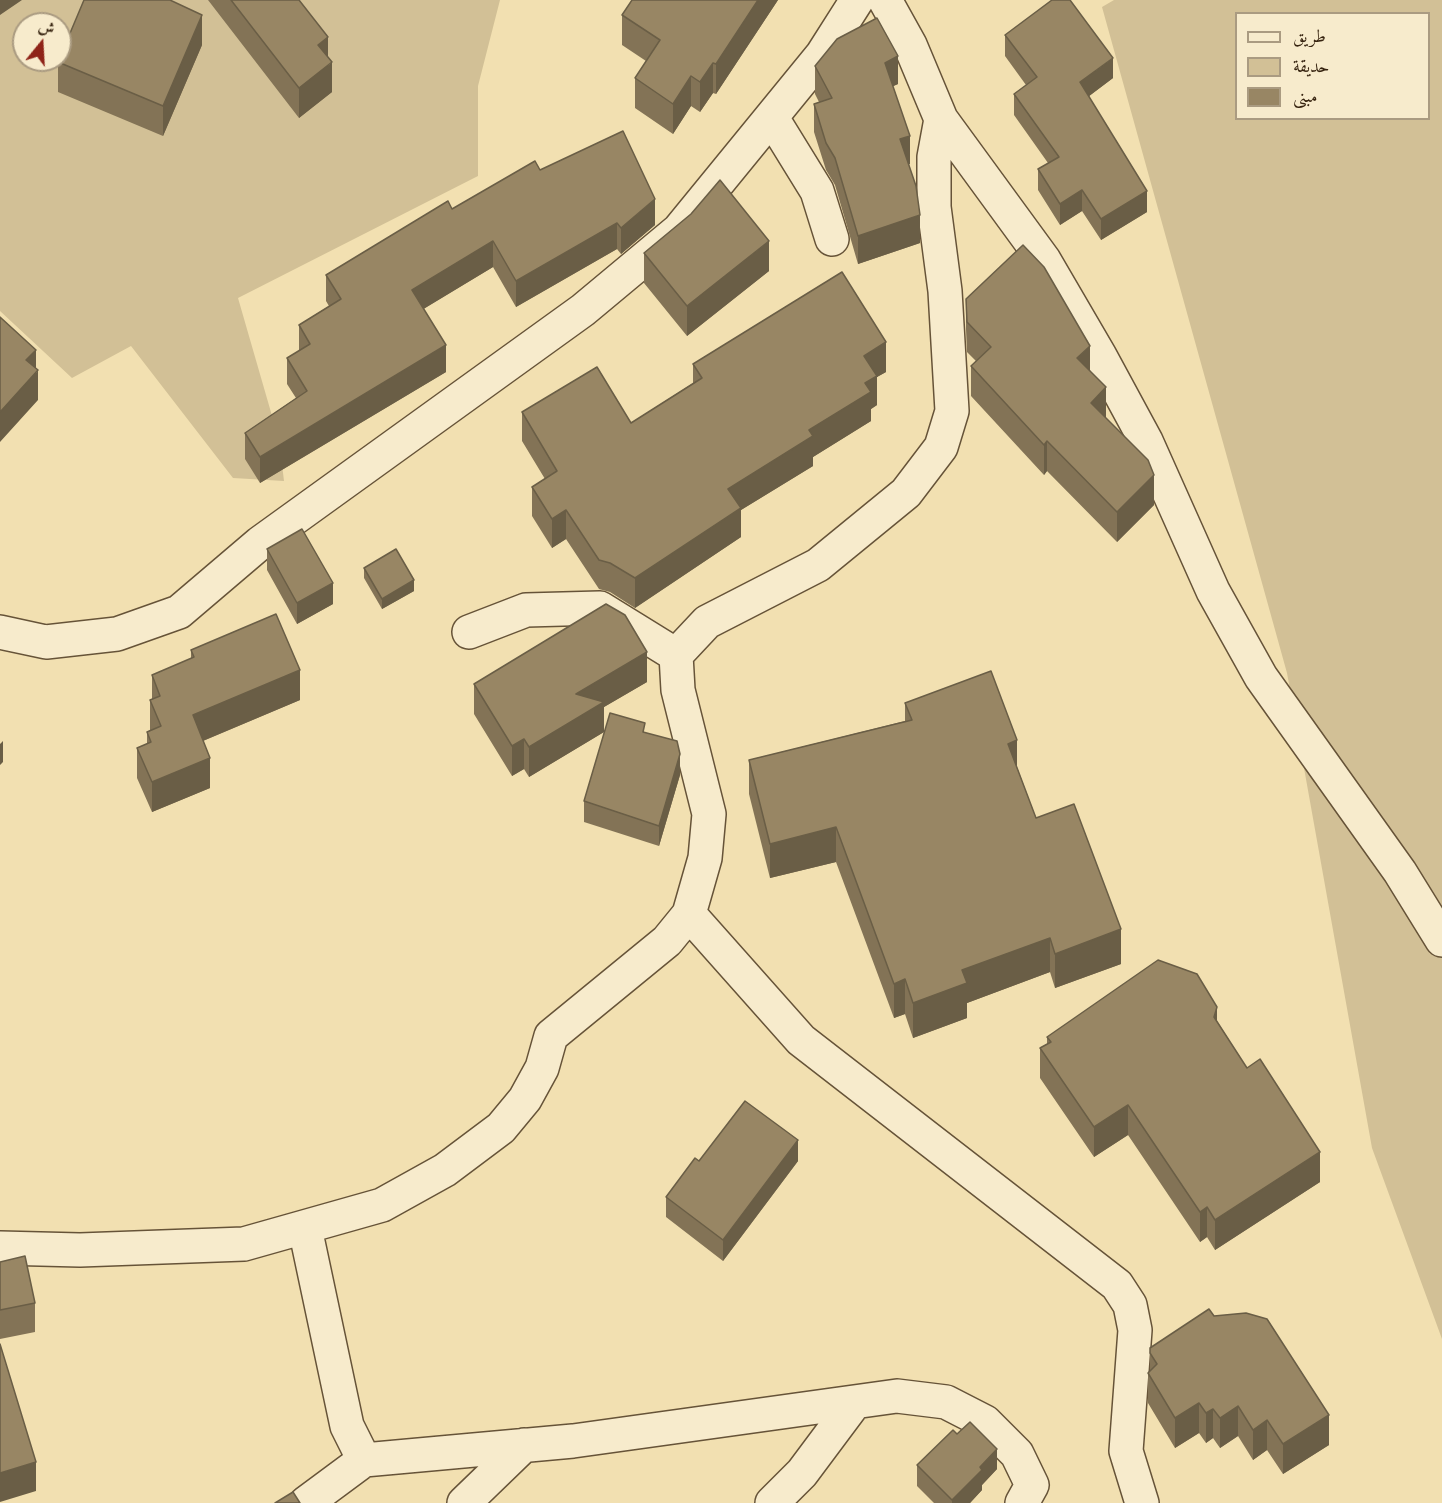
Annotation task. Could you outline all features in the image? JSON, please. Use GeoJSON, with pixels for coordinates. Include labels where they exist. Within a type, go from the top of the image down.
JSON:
{"type":"FeatureCollection","features":[{"type":"Feature","properties":{"kind":"street"},"geometry":{"type":"LineString","coordinates":[[0,632],[46,642],[117,634],[179,612],[260,543],[583,310],[679,230],[822,55],[857,0]]}},
{"type":"Feature","properties":{"kind":"street"},"geometry":{"type":"LineString","coordinates":[[885,0],[910,45],[941,119],[1044,260],[1100,356],[1146,441],[1213,591],[1261,677],[1400,872],[1442,940]]}},
{"type":"Feature","properties":{"kind":"street"},"geometry":{"type":"LineString","coordinates":[[772,118],[818,191],[832,239]]}},
{"type":"Feature","properties":{"kind":"street"},"geometry":{"type":"LineString","coordinates":[[0,1248],[80,1250],[243,1244],[382,1205],[445,1170],[501,1128],[525,1099],[542,1068],[551,1036],[667,941],[689,914],[705,858],[709,814],[678,690],[676,656],[707,622],[818,565],[906,493],[941,447],[952,411],[945,291],[934,207],[934,158],[941,119]]}},
{"type":"Feature","properties":{"kind":"street"},"geometry":{"type":"LineString","coordinates":[[469,632],[526,610],[600,608],[676,656]]}},
{"type":"Feature","properties":{"kind":"street"},"geometry":{"type":"LineString","coordinates":[[689,914],[801,1040],[1117,1285],[1130,1305],[1135,1330],[1126,1451],[1142,1503]]}},
{"type":"Feature","properties":{"kind":"street"},"geometry":{"type":"LineString","coordinates":[[305,1228],[347,1426],[364,1460]]}},
{"type":"Feature","properties":{"kind":"street"},"geometry":{"type":"LineString","coordinates":[[306,1503],[364,1460],[524,1445],[897,1396],[946,1402],[985,1422],[1017,1454],[1032,1485],[1022,1503]]}},
{"type":"Feature","properties":{"kind":"street"},"geometry":{"type":"LineString","coordinates":[[772,1503],[802,1473],[855,1402]]}},
{"type":"Feature","properties":{"kind":"street"},"geometry":{"type":"LineString","coordinates":[[464,1503],[524,1445]]}},
{"type":"Feature","properties":{"kind":"green space"},"geometry":{"type":"Polygon","coordinates":[[[0,0],[500,0],[478,86],[478,176],[238,298],[279,440],[284,481],[233,478],[131,346],[72,378],[0,311],[0,0]]]}},
{"type":"Feature","properties":{"kind":"green space"},"geometry":{"type":"Polygon","coordinates":[[[1114,0],[1442,0],[1442,1339],[1372,1148],[1287,673],[1102,7],[1114,0]]]}},
{"type":"Feature","properties":{"kind":"building"},"geometry":{"type":"Polygon","coordinates":[[[84,0],[170,0],[202,15],[163,106],[72,68],[72,28],[84,0]]]}},
{"type":"Feature","properties":{"kind":"building"},"geometry":{"type":"Polygon","coordinates":[[[231,0],[299,0],[328,37],[318,45],[332,62],[299,88],[231,0]]]}},
{"type":"Feature","properties":{"kind":"building"},"geometry":{"type":"Polygon","coordinates":[[[632,0],[758,0],[716,64],[713,63],[700,82],[691,76],[673,104],[635,78],[660,40],[622,15],[632,0]]]}},
{"type":"Feature","properties":{"kind":"building"},"geometry":{"type":"Polygon","coordinates":[[[1052,0],[1070,0],[1113,58],[1080,82],[1147,191],[1101,219],[1082,190],[1060,204],[1038,169],[1059,157],[1014,94],[1037,77],[1005,35],[1052,0]]]}},
{"type":"Feature","properties":{"kind":"building"},"geometry":{"type":"Polygon","coordinates":[[[877,18],[898,56],[885,63],[910,136],[900,139],[916,186],[920,215],[858,236],[835,158],[826,143],[814,104],[832,98],[815,66],[837,39],[877,18]]]}},
{"type":"Feature","properties":{"kind":"building"},"geometry":{"type":"Polygon","coordinates":[[[623,131],[655,199],[621,228],[617,223],[516,281],[493,241],[412,290],[446,345],[260,457],[245,433],[307,391],[287,358],[310,344],[299,325],[341,299],[326,275],[448,201],[452,209],[535,161],[540,170],[623,131]]]}},
{"type":"Feature","properties":{"kind":"building"},"geometry":{"type":"Polygon","coordinates":[[[720,180],[769,241],[687,306],[644,253],[691,214],[720,180]]]}},
{"type":"Feature","properties":{"kind":"building"},"geometry":{"type":"Polygon","coordinates":[[[1023,245],[1044,267],[1090,346],[1077,358],[1106,387],[1091,403],[1148,460],[1154,475],[1117,512],[1047,441],[1044,445],[971,366],[991,347],[967,322],[966,299],[1023,245]]]}},
{"type":"Feature","properties":{"kind":"building"},"geometry":{"type":"Polygon","coordinates":[[[842,272],[886,342],[864,356],[877,376],[865,383],[871,392],[809,430],[813,436],[728,489],[741,508],[635,578],[610,563],[599,560],[566,510],[552,519],[532,487],[557,471],[522,412],[597,367],[631,423],[702,378],[693,364],[842,272]]]}},
{"type":"Feature","properties":{"kind":"building"},"geometry":{"type":"Polygon","coordinates":[[[0,317],[36,350],[26,360],[38,370],[0,412],[0,317]]]}},
{"type":"Feature","properties":{"kind":"building"},"geometry":{"type":"Polygon","coordinates":[[[302,529],[333,583],[297,603],[267,549],[302,529]]]}},
{"type":"Feature","properties":{"kind":"building"},"geometry":{"type":"Polygon","coordinates":[[[396,549],[414,580],[382,599],[364,568],[396,549]]]}},
{"type":"Feature","properties":{"kind":"building"},"geometry":{"type":"Polygon","coordinates":[[[606,604],[625,615],[647,652],[576,694],[604,702],[529,747],[524,739],[512,746],[474,684],[606,604]]]}},
{"type":"Feature","properties":{"kind":"building"},"geometry":{"type":"Polygon","coordinates":[[[276,614],[300,670],[193,715],[210,758],[152,782],[137,748],[151,742],[147,732],[161,726],[150,700],[160,696],[152,675],[194,657],[191,650],[276,614]]]}},
{"type":"Feature","properties":{"kind":"building"},"geometry":{"type":"Polygon","coordinates":[[[991,671],[1017,740],[1008,744],[1036,818],[1074,804],[1121,929],[1055,954],[1050,938],[962,970],[967,983],[913,1003],[905,979],[894,984],[836,827],[770,844],[749,760],[912,720],[905,703],[991,671]]]}},
{"type":"Feature","properties":{"kind":"building"},"geometry":{"type":"Polygon","coordinates":[[[610,713],[645,723],[643,732],[677,741],[680,754],[659,826],[584,801],[610,713]]]}},
{"type":"Feature","properties":{"kind":"building"},"geometry":{"type":"Polygon","coordinates":[[[1158,960],[1197,974],[1217,1007],[1214,1017],[1247,1068],[1260,1059],[1320,1152],[1215,1220],[1207,1207],[1200,1212],[1128,1105],[1094,1127],[1040,1048],[1051,1042],[1047,1037],[1158,960]]]}},
{"type":"Feature","properties":{"kind":"building"},"geometry":{"type":"Polygon","coordinates":[[[745,1101],[798,1140],[723,1240],[666,1197],[695,1158],[699,1161],[745,1101]]]}},
{"type":"Feature","properties":{"kind":"building"},"geometry":{"type":"Polygon","coordinates":[[[25,1256],[35,1303],[0,1310],[0,1262],[25,1256]]]}},
{"type":"Feature","properties":{"kind":"building"},"geometry":{"type":"Polygon","coordinates":[[[1209,1309],[1214,1316],[1246,1313],[1267,1319],[1329,1415],[1283,1444],[1267,1420],[1253,1430],[1238,1406],[1220,1418],[1213,1409],[1206,1413],[1199,1403],[1175,1418],[1148,1373],[1157,1364],[1150,1353],[1150,1348],[1209,1309]]]}},
{"type":"Feature","properties":{"kind":"building"},"geometry":{"type":"Polygon","coordinates":[[[0,1344],[36,1462],[0,1473],[0,1344]]]}},
{"type":"Feature","properties":{"kind":"building"},"geometry":{"type":"Polygon","coordinates":[[[970,1422],[997,1449],[980,1467],[982,1470],[952,1500],[917,1465],[953,1430],[957,1434],[970,1422]]]}},
{"type":"Feature","properties":{"kind":"building"},"geometry":{"type":"Polygon","coordinates":[[[293,1492],[300,1503],[275,1503],[293,1492]]]}}]}
